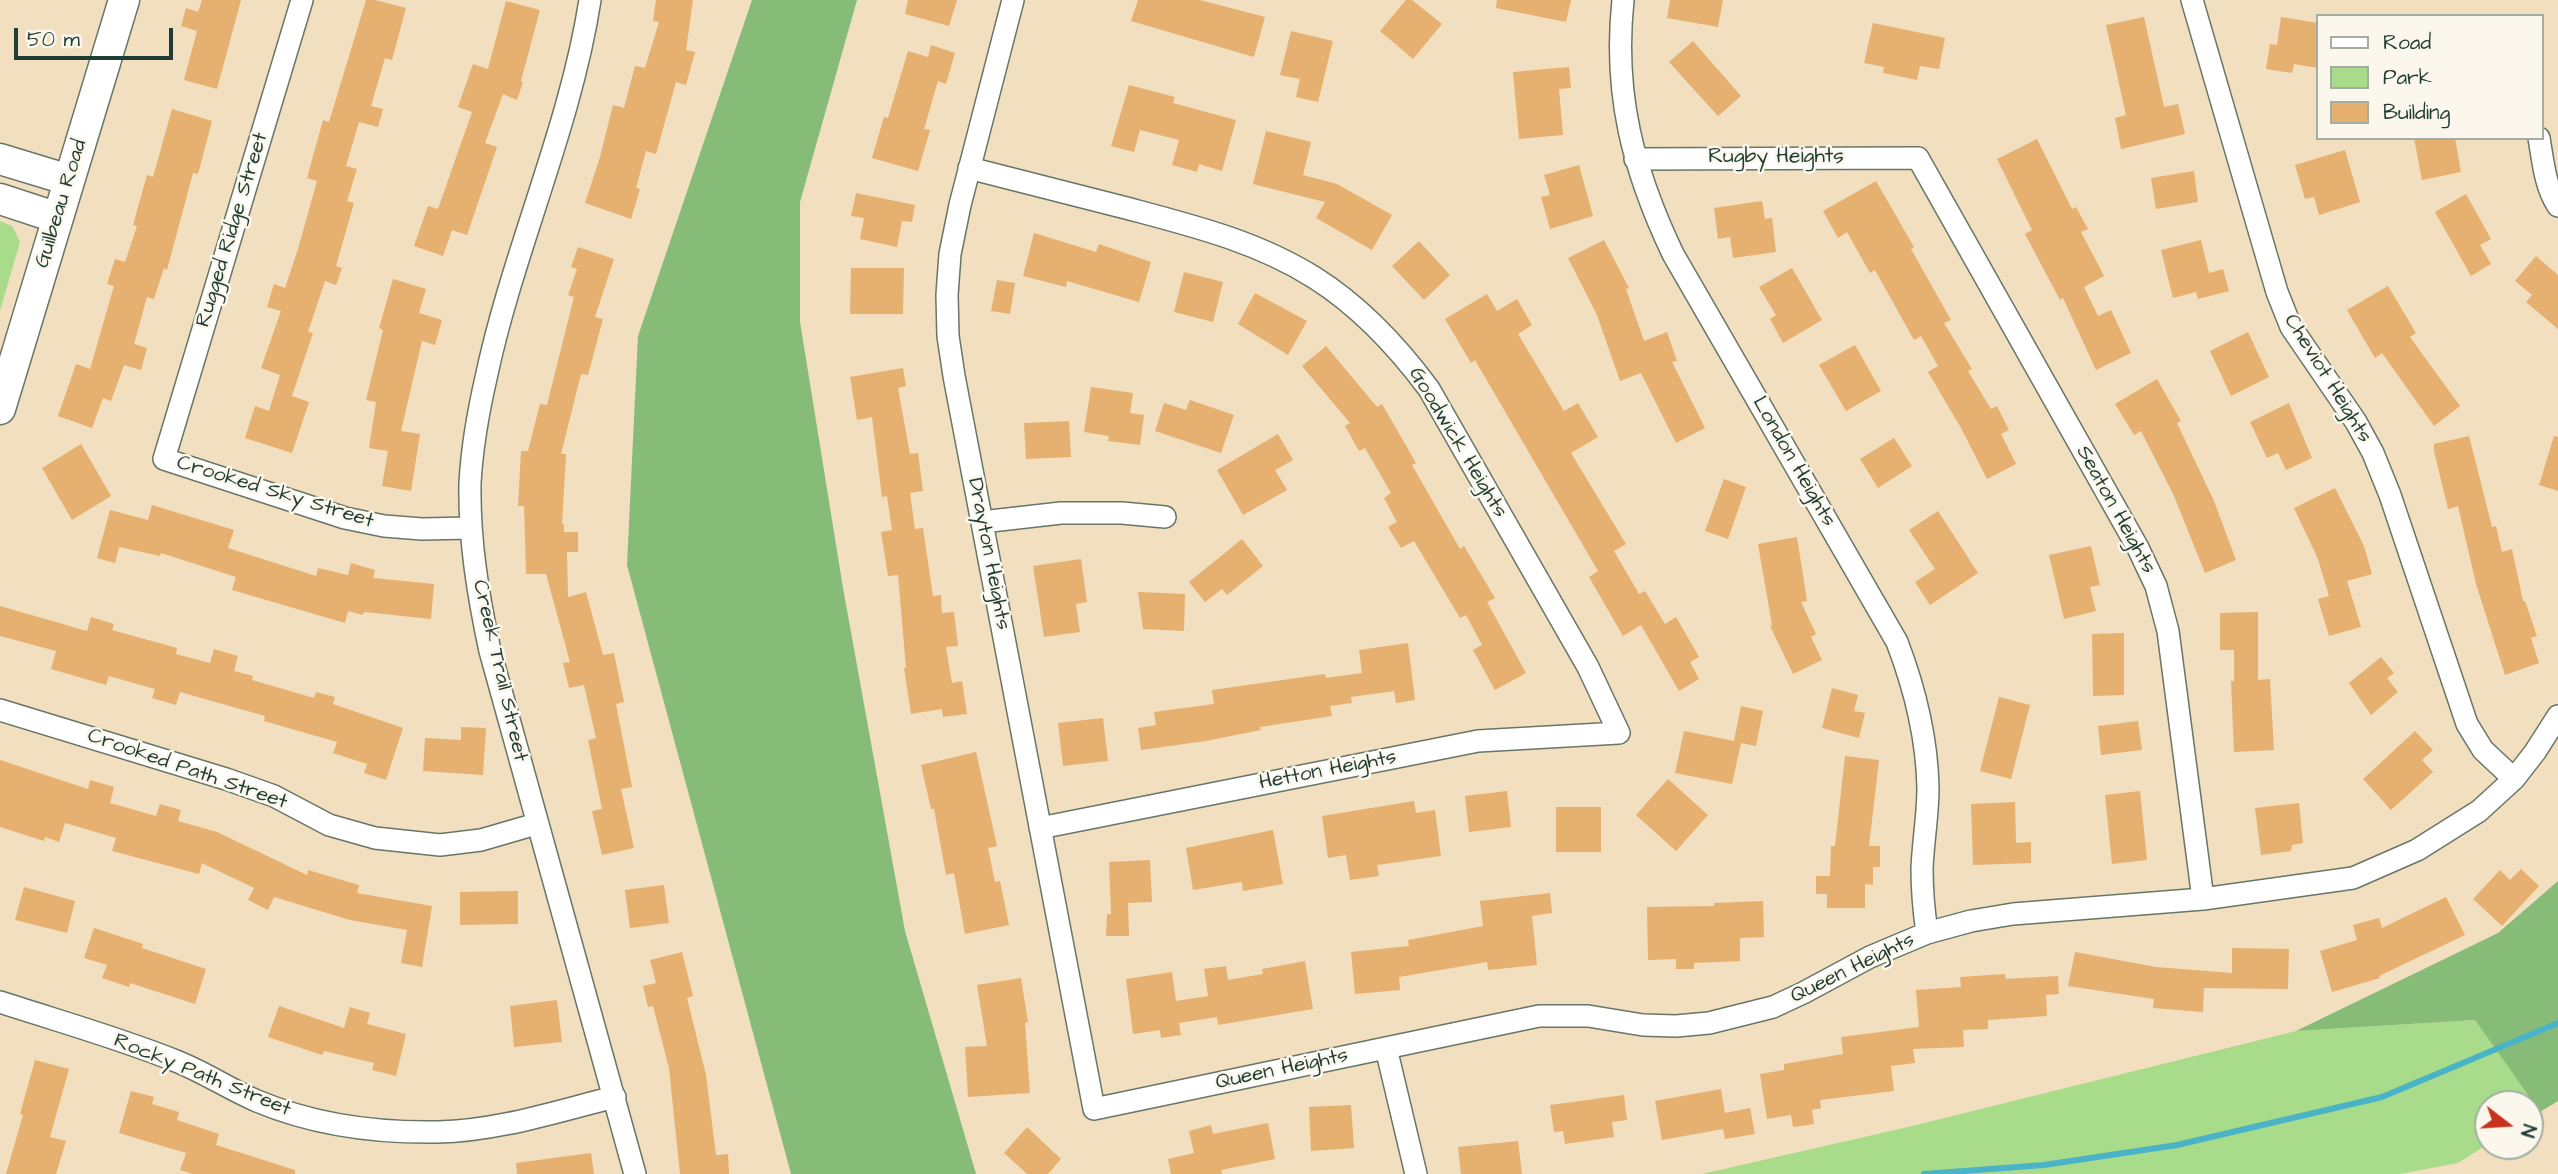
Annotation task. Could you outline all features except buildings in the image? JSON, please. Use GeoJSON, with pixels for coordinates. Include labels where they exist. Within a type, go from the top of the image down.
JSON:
{"type":"FeatureCollection","features":[{"type":"Feature","properties":{"kind":"main road","name":"Guilbeau Road"},"geometry":{"type":"LineString","coordinates":[[0,409],[124,0]]}},
{"type":"Feature","properties":{"kind":"main road"},"geometry":{"type":"LineString","coordinates":[[0,159],[69,180]]}},
{"type":"Feature","properties":{"kind":"main road"},"geometry":{"type":"LineString","coordinates":[[0,200],[58,218]]}},
{"type":"Feature","properties":{"kind":"street","name":"Rugged Ridge Street"},"geometry":{"type":"LineString","coordinates":[[164,459],[302,0]]}},
{"type":"Feature","properties":{"kind":"street","name":"Creek Trail Street"},"geometry":{"type":"LineString","coordinates":[[590,0],[570,90],[495,336],[476,423],[470,481],[471,528],[478,593],[490,651],[635,1174]]}},
{"type":"Feature","properties":{"kind":"street","name":"Drayton Heights"},"geometry":{"type":"LineString","coordinates":[[1013,0],[950,254],[948,336],[1094,1109]]}},
{"type":"Feature","properties":{"kind":"street","name":"London Heights"},"geometry":{"type":"LineString","coordinates":[[1623,0],[1620,52],[1622,93],[1635,159],[1656,220],[1672,254],[1897,642],[1911,677],[1926,752],[1928,790],[1922,869],[1927,933]]}},
{"type":"Feature","properties":{"kind":"street","name":"Cheviot Heights"},"geometry":{"type":"LineString","coordinates":[[2192,0],[2277,292],[2287,316],[2311,357],[2356,422],[2373,453],[2390,495],[2467,724],[2483,750],[2514,779]]}},
{"type":"Feature","properties":{"kind":"street"},"geometry":{"type":"LineString","coordinates":[[2539,140],[2543,166],[2558,206]]}},
{"type":"Feature","properties":{"kind":"street","name":"Rugby Heights"},"geometry":{"type":"LineString","coordinates":[[1635,159],[1918,158]]}},
{"type":"Feature","properties":{"kind":"street","name":"Seaton Heights"},"geometry":{"type":"LineString","coordinates":[[1918,158],[2138,548],[2156,586],[2174,667],[2203,899]]}},
{"type":"Feature","properties":{"kind":"street","name":"Goodwick Heights"},"geometry":{"type":"LineString","coordinates":[[970,167],[1242,241],[1280,257],[1315,278],[1348,301],[1379,328],[1429,389],[1588,667],[1619,733]]}},
{"type":"Feature","properties":{"kind":"street","name":"Crooked Sky Street"},"geometry":{"type":"LineString","coordinates":[[164,459],[345,518],[384,526],[422,529],[471,528]]}},
{"type":"Feature","properties":{"kind":"street"},"geometry":{"type":"LineString","coordinates":[[982,522],[1061,513],[1122,513],[1165,517]]}},
{"type":"Feature","properties":{"kind":"street","name":"Crooked Path Street"},"geometry":{"type":"LineString","coordinates":[[0,710],[238,783],[274,796],[329,825],[375,838],[440,845],[481,840],[536,824]]}},
{"type":"Feature","properties":{"kind":"street","name":"Queen Heights"},"geometry":{"type":"LineString","coordinates":[[1094,1109],[1539,1016],[1588,1016],[1643,1025],[1676,1026],[1741,1016],[1773,1007],[1870,957],[1927,933],[1971,921],[2013,914],[2203,899],[2353,878],[2417,850],[2479,811],[2514,779],[2558,716]]}},
{"type":"Feature","properties":{"kind":"street","name":"Hetton Heights"},"geometry":{"type":"LineString","coordinates":[[1040,828],[1478,741],[1619,733]]}},
{"type":"Feature","properties":{"kind":"street","name":"Rocky Path Street"},"geometry":{"type":"LineString","coordinates":[[0,1002],[177,1061],[257,1101],[302,1116],[348,1126],[441,1132],[488,1127],[615,1097]]}},
{"type":"Feature","properties":{"kind":"street"},"geometry":{"type":"LineString","coordinates":[[1386,1048],[1416,1174]]}},
{"type":"Feature","properties":{"kind":"green space"},"geometry":{"type":"Polygon","coordinates":[[[752,0],[857,0],[800,202],[800,322],[843,588],[905,931],[976,1174],[791,1174],[627,565],[638,336],[752,0]]]}},
{"type":"Feature","properties":{"kind":"green space"},"geometry":{"type":"Polygon","coordinates":[[[0,221],[12,226],[20,242],[0,311],[0,221]]]}},
{"type":"Feature","properties":{"kind":"green space"},"geometry":{"type":"Polygon","coordinates":[[[2558,881],[2558,1101],[2544,1110],[2544,1090],[2524,1090],[2475,1020],[2296,1031],[2498,933],[2558,881]]]}},
{"type":"Feature","properties":{"kind":"green space"},"geometry":{"type":"Polygon","coordinates":[[[2475,1020],[2524,1090],[2474,1090],[2474,1153],[2458,1163],[2400,1174],[1702,1174],[1908,1127],[2296,1031],[2475,1020]]]}},
{"type":"Feature","properties":{"kind":"waterway"},"geometry":{"type":"LineString","coordinates":[[1924,1174],[2044,1165],[2177,1145],[2382,1097],[2558,1023]]}}]}
